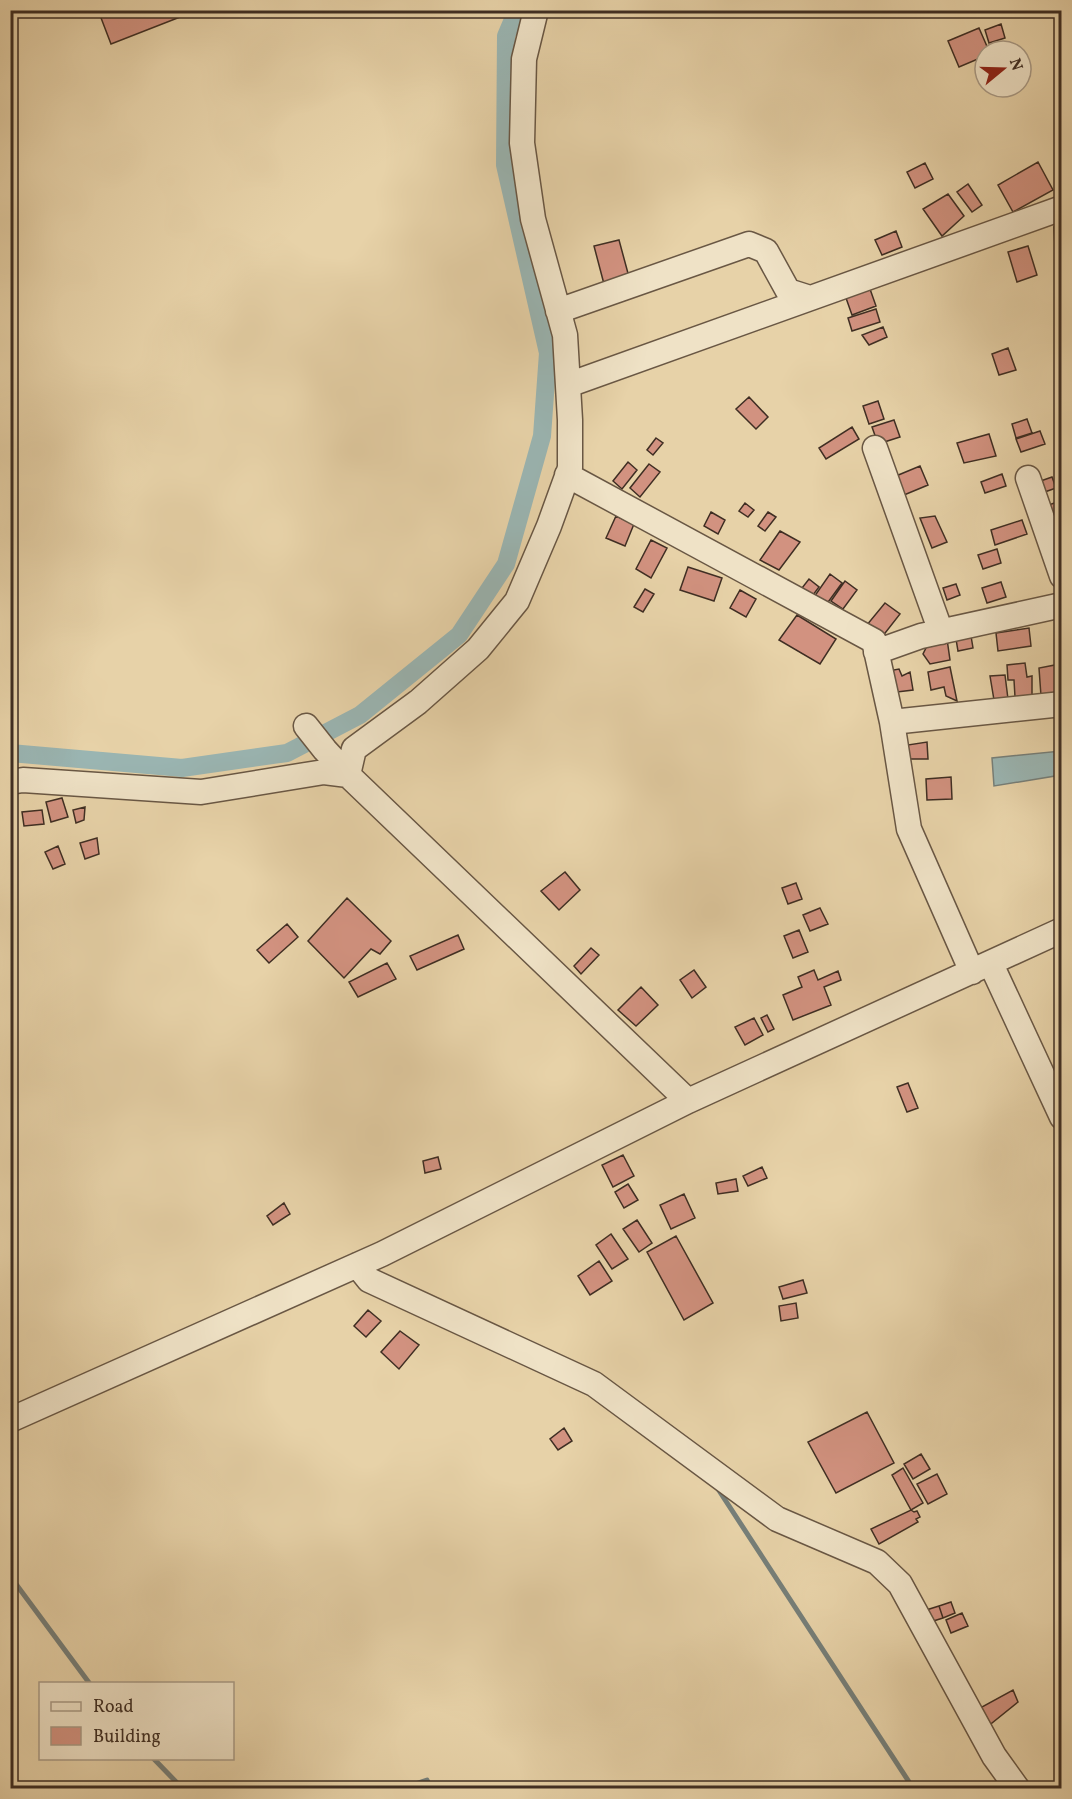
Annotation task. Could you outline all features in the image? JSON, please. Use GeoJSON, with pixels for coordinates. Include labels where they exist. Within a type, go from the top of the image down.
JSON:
{"type":"FeatureCollection","features":[{"type":"Feature","properties":{"kind":"street"},"geometry":{"type":"LineString","coordinates":[[348,775],[354,749],[418,702],[478,649],[517,601],[549,526],[570,468],[570,420],[565,335],[533,219],[522,143],[524,59],[536,10]]}},
{"type":"Feature","properties":{"kind":"street"},"geometry":{"type":"LineString","coordinates":[[568,385],[1062,208]]}},
{"type":"Feature","properties":{"kind":"street"},"geometry":{"type":"LineString","coordinates":[[558,311],[749,244],[766,251],[788,291],[810,298]]}},
{"type":"Feature","properties":{"kind":"street"},"geometry":{"type":"LineString","coordinates":[[875,448],[941,632]]}},
{"type":"Feature","properties":{"kind":"street"},"geometry":{"type":"LineString","coordinates":[[567,475],[874,641],[892,722],[909,829],[1062,1117]]}},
{"type":"Feature","properties":{"kind":"street"},"geometry":{"type":"LineString","coordinates":[[1028,478],[1062,576]]}},
{"type":"Feature","properties":{"kind":"street"},"geometry":{"type":"LineString","coordinates":[[876,652],[921,636],[1062,605]]}},
{"type":"Feature","properties":{"kind":"street"},"geometry":{"type":"LineString","coordinates":[[892,722],[1062,704]]}},
{"type":"Feature","properties":{"kind":"street"},"geometry":{"type":"LineString","coordinates":[[306,726],[348,775],[688,1101]]}},
{"type":"Feature","properties":{"kind":"street"},"geometry":{"type":"LineString","coordinates":[[10,782],[22,780],[201,792],[324,772],[348,775]]}},
{"type":"Feature","properties":{"kind":"street"},"geometry":{"type":"LineString","coordinates":[[10,1420],[357,1265],[688,1101],[1062,930]]}},
{"type":"Feature","properties":{"kind":"street"},"geometry":{"type":"LineString","coordinates":[[357,1265],[369,1280],[594,1384],[777,1518],[878,1562],[900,1584],[994,1756],[1017,1788]]}},
{"type":"Feature","properties":{"kind":"water"},"geometry":{"type":"Polygon","coordinates":[[[1061,751],[1061,775],[994,786],[992,758],[1061,751]]]}},
{"type":"Feature","properties":{"kind":"building"},"geometry":{"type":"Polygon","coordinates":[[[98,10],[198,10],[111,44],[98,10]]]}},
{"type":"Feature","properties":{"kind":"building"},"geometry":{"type":"Polygon","coordinates":[[[1001,24],[1005,38],[988,39],[985,30],[1001,24]]]}},
{"type":"Feature","properties":{"kind":"building"},"geometry":{"type":"Polygon","coordinates":[[[979,28],[984,39],[973,39],[973,61],[959,67],[948,41],[979,28]]]}},
{"type":"Feature","properties":{"kind":"building"},"geometry":{"type":"Polygon","coordinates":[[[1038,162],[1053,190],[1013,212],[998,185],[1038,162]]]}},
{"type":"Feature","properties":{"kind":"building"},"geometry":{"type":"Polygon","coordinates":[[[925,163],[933,179],[915,188],[907,172],[925,163]]]}},
{"type":"Feature","properties":{"kind":"building"},"geometry":{"type":"Polygon","coordinates":[[[968,184],[982,205],[972,212],[957,192],[968,184]]]}},
{"type":"Feature","properties":{"kind":"building"},"geometry":{"type":"Polygon","coordinates":[[[948,194],[964,216],[942,236],[923,209],[948,194]]]}},
{"type":"Feature","properties":{"kind":"building"},"geometry":{"type":"Polygon","coordinates":[[[1062,226],[1062,266],[1056,267],[1054,227],[1062,226]]]}},
{"type":"Feature","properties":{"kind":"building"},"geometry":{"type":"Polygon","coordinates":[[[896,231],[902,247],[882,255],[875,240],[896,231]]]}},
{"type":"Feature","properties":{"kind":"building"},"geometry":{"type":"Polygon","coordinates":[[[619,240],[629,277],[604,284],[594,246],[619,240]]]}},
{"type":"Feature","properties":{"kind":"building"},"geometry":{"type":"Polygon","coordinates":[[[1028,246],[1037,275],[1017,282],[1008,252],[1028,246]]]}},
{"type":"Feature","properties":{"kind":"building"},"geometry":{"type":"Polygon","coordinates":[[[870,289],[876,306],[852,315],[846,298],[870,289]]]}},
{"type":"Feature","properties":{"kind":"building"},"geometry":{"type":"Polygon","coordinates":[[[876,309],[880,322],[852,331],[848,318],[876,309]]]}},
{"type":"Feature","properties":{"kind":"building"},"geometry":{"type":"Polygon","coordinates":[[[883,327],[887,337],[869,345],[862,335],[883,327]]]}},
{"type":"Feature","properties":{"kind":"building"},"geometry":{"type":"Polygon","coordinates":[[[1008,348],[1016,370],[999,375],[992,354],[1008,348]]]}},
{"type":"Feature","properties":{"kind":"building"},"geometry":{"type":"Polygon","coordinates":[[[749,397],[768,417],[756,429],[736,409],[749,397]]]}},
{"type":"Feature","properties":{"kind":"building"},"geometry":{"type":"Polygon","coordinates":[[[878,401],[884,419],[869,424],[863,406],[878,401]]]}},
{"type":"Feature","properties":{"kind":"building"},"geometry":{"type":"Polygon","coordinates":[[[1027,419],[1032,433],[1016,438],[1012,424],[1027,419]]]}},
{"type":"Feature","properties":{"kind":"building"},"geometry":{"type":"Polygon","coordinates":[[[894,420],[900,437],[878,444],[872,427],[894,420]]]}},
{"type":"Feature","properties":{"kind":"building"},"geometry":{"type":"Polygon","coordinates":[[[852,427],[859,439],[826,459],[819,448],[852,427]]]}},
{"type":"Feature","properties":{"kind":"building"},"geometry":{"type":"Polygon","coordinates":[[[1040,431],[1045,444],[1021,452],[1016,439],[1040,431]]]}},
{"type":"Feature","properties":{"kind":"building"},"geometry":{"type":"Polygon","coordinates":[[[989,434],[996,456],[964,463],[957,443],[989,434]]]}},
{"type":"Feature","properties":{"kind":"building"},"geometry":{"type":"Polygon","coordinates":[[[656,438],[663,443],[653,455],[647,450],[656,438]]]}},
{"type":"Feature","properties":{"kind":"building"},"geometry":{"type":"Polygon","coordinates":[[[628,462],[637,470],[622,489],[613,481],[628,462]]]}},
{"type":"Feature","properties":{"kind":"building"},"geometry":{"type":"Polygon","coordinates":[[[649,464],[660,472],[640,497],[630,488],[649,464]]]}},
{"type":"Feature","properties":{"kind":"building"},"geometry":{"type":"Polygon","coordinates":[[[920,466],[928,485],[904,495],[896,476],[920,466]]]}},
{"type":"Feature","properties":{"kind":"building"},"geometry":{"type":"Polygon","coordinates":[[[1002,474],[1006,486],[985,493],[981,482],[1002,474]]]}},
{"type":"Feature","properties":{"kind":"building"},"geometry":{"type":"Polygon","coordinates":[[[1052,477],[1056,488],[1039,494],[1035,483],[1052,477]]]}},
{"type":"Feature","properties":{"kind":"building"},"geometry":{"type":"Polygon","coordinates":[[[1062,500],[1062,519],[1047,524],[1041,508],[1062,500]]]}},
{"type":"Feature","properties":{"kind":"building"},"geometry":{"type":"Polygon","coordinates":[[[745,503],[754,510],[748,517],[739,511],[745,503]]]}},
{"type":"Feature","properties":{"kind":"building"},"geometry":{"type":"Polygon","coordinates":[[[711,512],[725,520],[718,534],[704,526],[711,512]]]}},
{"type":"Feature","properties":{"kind":"building"},"geometry":{"type":"Polygon","coordinates":[[[768,512],[776,517],[765,531],[758,526],[768,512]]]}},
{"type":"Feature","properties":{"kind":"building"},"geometry":{"type":"Polygon","coordinates":[[[616,516],[634,524],[625,546],[606,538],[616,516]]]}},
{"type":"Feature","properties":{"kind":"building"},"geometry":{"type":"Polygon","coordinates":[[[935,516],[947,542],[932,548],[920,518],[935,516]]]}},
{"type":"Feature","properties":{"kind":"building"},"geometry":{"type":"Polygon","coordinates":[[[1022,520],[1027,534],[995,545],[991,530],[1022,520]]]}},
{"type":"Feature","properties":{"kind":"building"},"geometry":{"type":"Polygon","coordinates":[[[780,531],[800,542],[779,570],[760,560],[780,531]]]}},
{"type":"Feature","properties":{"kind":"building"},"geometry":{"type":"Polygon","coordinates":[[[651,540],[667,548],[651,578],[636,569],[651,540]]]}},
{"type":"Feature","properties":{"kind":"building"},"geometry":{"type":"Polygon","coordinates":[[[997,549],[1001,563],[983,569],[978,555],[997,549]]]}},
{"type":"Feature","properties":{"kind":"building"},"geometry":{"type":"Polygon","coordinates":[[[688,567],[722,578],[714,601],[680,590],[688,567]]]}},
{"type":"Feature","properties":{"kind":"building"},"geometry":{"type":"Polygon","coordinates":[[[830,574],[842,583],[826,605],[814,597],[830,574]]]}},
{"type":"Feature","properties":{"kind":"building"},"geometry":{"type":"Polygon","coordinates":[[[809,579],[819,587],[813,595],[802,588],[809,579]]]}},
{"type":"Feature","properties":{"kind":"building"},"geometry":{"type":"Polygon","coordinates":[[[845,581],[857,590],[843,609],[831,601],[845,581]]]}},
{"type":"Feature","properties":{"kind":"building"},"geometry":{"type":"Polygon","coordinates":[[[1001,582],[1006,597],[987,603],[982,588],[1001,582]]]}},
{"type":"Feature","properties":{"kind":"building"},"geometry":{"type":"Polygon","coordinates":[[[956,584],[960,595],[947,600],[943,588],[956,584]]]}},
{"type":"Feature","properties":{"kind":"building"},"geometry":{"type":"Polygon","coordinates":[[[645,589],[654,594],[643,612],[634,607],[645,589]]]}},
{"type":"Feature","properties":{"kind":"building"},"geometry":{"type":"Polygon","coordinates":[[[740,590],[756,599],[746,617],[730,608],[740,590]]]}},
{"type":"Feature","properties":{"kind":"building"},"geometry":{"type":"Polygon","coordinates":[[[885,603],[900,614],[882,637],[866,626],[885,603]]]}},
{"type":"Feature","properties":{"kind":"building"},"geometry":{"type":"Polygon","coordinates":[[[797,615],[836,639],[820,664],[779,640],[797,615]]]}},
{"type":"Feature","properties":{"kind":"building"},"geometry":{"type":"Polygon","coordinates":[[[1029,628],[1031,646],[998,651],[996,633],[1029,628]]]}},
{"type":"Feature","properties":{"kind":"building"},"geometry":{"type":"Polygon","coordinates":[[[971,636],[973,648],[958,651],[956,639],[971,636]]]}},
{"type":"Feature","properties":{"kind":"building"},"geometry":{"type":"Polygon","coordinates":[[[947,639],[950,660],[930,664],[923,654],[930,640],[947,639]]]}},
{"type":"Feature","properties":{"kind":"building"},"geometry":{"type":"Polygon","coordinates":[[[1025,663],[1027,677],[1032,676],[1032,695],[1015,697],[1014,680],[1008,680],[1007,665],[1025,663]]]}},
{"type":"Feature","properties":{"kind":"building"},"geometry":{"type":"Polygon","coordinates":[[[1055,665],[1057,694],[1041,696],[1039,668],[1055,665]]]}},
{"type":"Feature","properties":{"kind":"building"},"geometry":{"type":"Polygon","coordinates":[[[950,667],[957,701],[946,696],[944,687],[931,690],[928,672],[950,667]]]}},
{"type":"Feature","properties":{"kind":"building"},"geometry":{"type":"Polygon","coordinates":[[[899,669],[902,676],[910,672],[913,690],[897,692],[888,671],[899,669]]]}},
{"type":"Feature","properties":{"kind":"building"},"geometry":{"type":"Polygon","coordinates":[[[1005,675],[1008,699],[994,700],[990,676],[1005,675]]]}},
{"type":"Feature","properties":{"kind":"building"},"geometry":{"type":"Polygon","coordinates":[[[927,742],[928,759],[904,759],[901,746],[927,742]]]}},
{"type":"Feature","properties":{"kind":"building"},"geometry":{"type":"Polygon","coordinates":[[[951,777],[952,799],[927,800],[926,779],[951,777]]]}},
{"type":"Feature","properties":{"kind":"building"},"geometry":{"type":"Polygon","coordinates":[[[62,798],[68,817],[51,822],[46,802],[62,798]]]}},
{"type":"Feature","properties":{"kind":"building"},"geometry":{"type":"Polygon","coordinates":[[[85,807],[84,820],[76,823],[73,810],[85,807]]]}},
{"type":"Feature","properties":{"kind":"building"},"geometry":{"type":"Polygon","coordinates":[[[42,810],[44,824],[24,826],[22,812],[42,810]]]}},
{"type":"Feature","properties":{"kind":"building"},"geometry":{"type":"Polygon","coordinates":[[[97,838],[99,854],[85,859],[80,843],[97,838]]]}},
{"type":"Feature","properties":{"kind":"building"},"geometry":{"type":"Polygon","coordinates":[[[58,846],[65,864],[53,869],[45,852],[58,846]]]}},
{"type":"Feature","properties":{"kind":"building"},"geometry":{"type":"Polygon","coordinates":[[[565,872],[580,890],[559,910],[541,891],[565,872]]]}},
{"type":"Feature","properties":{"kind":"building"},"geometry":{"type":"Polygon","coordinates":[[[796,883],[802,899],[788,904],[782,888],[796,883]]]}},
{"type":"Feature","properties":{"kind":"building"},"geometry":{"type":"Polygon","coordinates":[[[347,898],[391,941],[380,954],[371,949],[344,978],[308,941],[347,898]]]}},
{"type":"Feature","properties":{"kind":"building"},"geometry":{"type":"Polygon","coordinates":[[[820,908],[828,924],[810,931],[803,915],[820,908]]]}},
{"type":"Feature","properties":{"kind":"building"},"geometry":{"type":"Polygon","coordinates":[[[287,924],[298,937],[269,963],[257,950],[287,924]]]}},
{"type":"Feature","properties":{"kind":"building"},"geometry":{"type":"Polygon","coordinates":[[[799,930],[808,952],[793,958],[784,936],[799,930]]]}},
{"type":"Feature","properties":{"kind":"building"},"geometry":{"type":"Polygon","coordinates":[[[458,935],[464,949],[417,970],[410,956],[458,935]]]}},
{"type":"Feature","properties":{"kind":"building"},"geometry":{"type":"Polygon","coordinates":[[[591,948],[599,955],[581,974],[574,966],[591,948]]]}},
{"type":"Feature","properties":{"kind":"building"},"geometry":{"type":"Polygon","coordinates":[[[387,963],[396,979],[358,997],[349,982],[387,963]]]}},
{"type":"Feature","properties":{"kind":"building"},"geometry":{"type":"Polygon","coordinates":[[[694,970],[706,987],[692,998],[680,980],[694,970]]]}},
{"type":"Feature","properties":{"kind":"building"},"geometry":{"type":"Polygon","coordinates":[[[814,970],[818,980],[838,971],[841,980],[824,987],[831,1005],[793,1020],[783,995],[802,987],[798,977],[814,970]]]}},
{"type":"Feature","properties":{"kind":"building"},"geometry":{"type":"Polygon","coordinates":[[[641,987],[658,1005],[636,1026],[618,1010],[641,987]]]}},
{"type":"Feature","properties":{"kind":"building"},"geometry":{"type":"Polygon","coordinates":[[[767,1015],[774,1029],[768,1032],[761,1018],[767,1015]]]}},
{"type":"Feature","properties":{"kind":"building"},"geometry":{"type":"Polygon","coordinates":[[[754,1018],[763,1035],[745,1045],[735,1027],[754,1018]]]}},
{"type":"Feature","properties":{"kind":"building"},"geometry":{"type":"Polygon","coordinates":[[[908,1083],[918,1108],[907,1112],[897,1087],[908,1083]]]}},
{"type":"Feature","properties":{"kind":"building"},"geometry":{"type":"Polygon","coordinates":[[[623,1155],[634,1176],[613,1187],[602,1165],[623,1155]]]}},
{"type":"Feature","properties":{"kind":"building"},"geometry":{"type":"Polygon","coordinates":[[[438,1157],[441,1169],[425,1173],[423,1161],[438,1157]]]}},
{"type":"Feature","properties":{"kind":"building"},"geometry":{"type":"Polygon","coordinates":[[[762,1167],[767,1178],[748,1186],[743,1176],[762,1167]]]}},
{"type":"Feature","properties":{"kind":"building"},"geometry":{"type":"Polygon","coordinates":[[[736,1179],[738,1191],[718,1194],[716,1183],[736,1179]]]}},
{"type":"Feature","properties":{"kind":"building"},"geometry":{"type":"Polygon","coordinates":[[[628,1184],[638,1200],[624,1208],[615,1192],[628,1184]]]}},
{"type":"Feature","properties":{"kind":"building"},"geometry":{"type":"Polygon","coordinates":[[[684,1194],[695,1218],[671,1229],[660,1205],[684,1194]]]}},
{"type":"Feature","properties":{"kind":"building"},"geometry":{"type":"Polygon","coordinates":[[[284,1203],[290,1214],[273,1225],[267,1216],[284,1203]]]}},
{"type":"Feature","properties":{"kind":"building"},"geometry":{"type":"Polygon","coordinates":[[[637,1220],[652,1243],[639,1252],[623,1229],[637,1220]]]}},
{"type":"Feature","properties":{"kind":"building"},"geometry":{"type":"Polygon","coordinates":[[[611,1234],[628,1259],[612,1269],[596,1245],[611,1234]]]}},
{"type":"Feature","properties":{"kind":"building"},"geometry":{"type":"Polygon","coordinates":[[[676,1236],[713,1303],[684,1320],[647,1252],[676,1236]]]}},
{"type":"Feature","properties":{"kind":"building"},"geometry":{"type":"Polygon","coordinates":[[[599,1261],[612,1281],[590,1295],[578,1276],[599,1261]]]}},
{"type":"Feature","properties":{"kind":"building"},"geometry":{"type":"Polygon","coordinates":[[[803,1280],[807,1293],[783,1299],[779,1287],[803,1280]]]}},
{"type":"Feature","properties":{"kind":"building"},"geometry":{"type":"Polygon","coordinates":[[[796,1303],[798,1318],[781,1321],[779,1306],[796,1303]]]}},
{"type":"Feature","properties":{"kind":"building"},"geometry":{"type":"Polygon","coordinates":[[[368,1310],[381,1321],[366,1337],[354,1326],[368,1310]]]}},
{"type":"Feature","properties":{"kind":"building"},"geometry":{"type":"Polygon","coordinates":[[[400,1331],[419,1345],[399,1369],[381,1352],[400,1331]]]}},
{"type":"Feature","properties":{"kind":"building"},"geometry":{"type":"Polygon","coordinates":[[[867,1412],[894,1463],[836,1493],[808,1442],[867,1412]]]}},
{"type":"Feature","properties":{"kind":"building"},"geometry":{"type":"Polygon","coordinates":[[[564,1428],[572,1441],[558,1450],[550,1439],[564,1428]]]}},
{"type":"Feature","properties":{"kind":"building"},"geometry":{"type":"Polygon","coordinates":[[[921,1454],[930,1469],[913,1479],[904,1464],[921,1454]]]}},
{"type":"Feature","properties":{"kind":"building"},"geometry":{"type":"Polygon","coordinates":[[[903,1468],[923,1503],[911,1510],[892,1475],[903,1468]]]}},
{"type":"Feature","properties":{"kind":"building"},"geometry":{"type":"Polygon","coordinates":[[[937,1474],[947,1494],[928,1504],[917,1484],[937,1474]]]}},
{"type":"Feature","properties":{"kind":"building"},"geometry":{"type":"Polygon","coordinates":[[[911,1510],[917,1511],[920,1517],[916,1519],[918,1522],[879,1544],[871,1529],[911,1510]]]}},
{"type":"Feature","properties":{"kind":"building"},"geometry":{"type":"Polygon","coordinates":[[[951,1602],[955,1613],[943,1618],[939,1606],[951,1602]]]}},
{"type":"Feature","properties":{"kind":"building"},"geometry":{"type":"Polygon","coordinates":[[[939,1606],[943,1618],[927,1623],[923,1611],[939,1606]]]}},
{"type":"Feature","properties":{"kind":"building"},"geometry":{"type":"Polygon","coordinates":[[[962,1613],[968,1626],[951,1633],[946,1620],[962,1613]]]}},
{"type":"Feature","properties":{"kind":"building"},"geometry":{"type":"Polygon","coordinates":[[[1013,1690],[1018,1702],[987,1727],[980,1708],[1013,1690]]]}},
{"type":"Feature","properties":{"kind":"waterway"},"geometry":{"type":"LineString","coordinates":[[10,753],[182,768],[287,753],[360,715],[459,635],[506,564],[542,436],[548,353],[505,165],[506,36],[517,10]]}},
{"type":"Feature","properties":{"kind":"waterway"},"geometry":{"type":"LineString","coordinates":[[718,1489],[913,1788]]}},
{"type":"Feature","properties":{"kind":"waterway"},"geometry":{"type":"LineString","coordinates":[[10,1576],[89,1682]]}},
{"type":"Feature","properties":{"kind":"waterway"},"geometry":{"type":"LineString","coordinates":[[155,1760],[182,1788]]}},
{"type":"Feature","properties":{"kind":"waterway"},"geometry":{"type":"LineString","coordinates":[[404,1788],[427,1780],[431,1788]]}}]}
